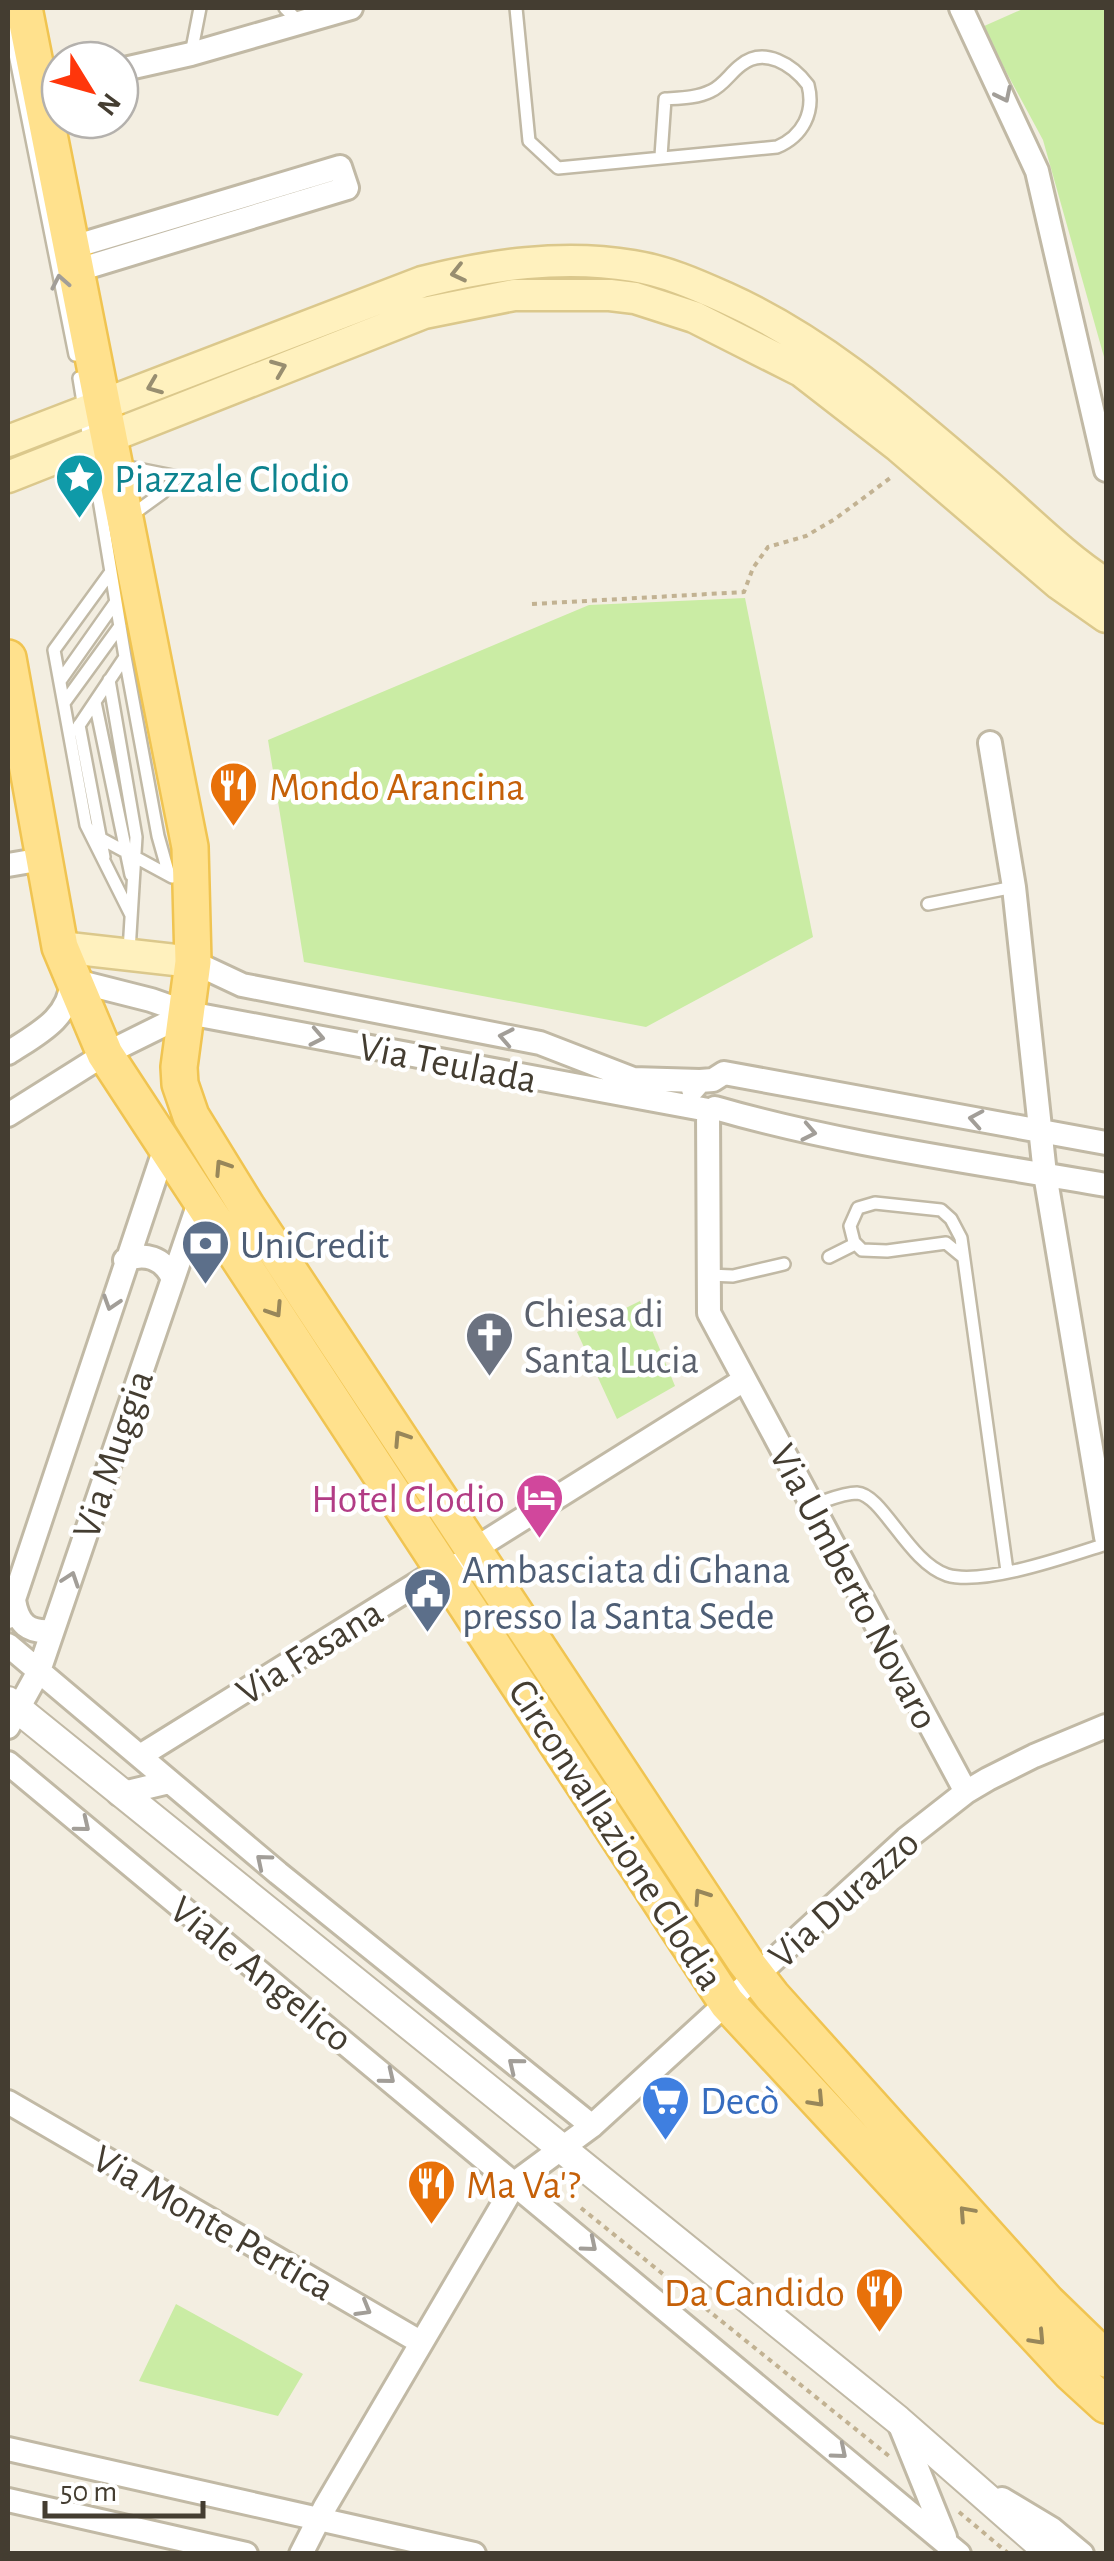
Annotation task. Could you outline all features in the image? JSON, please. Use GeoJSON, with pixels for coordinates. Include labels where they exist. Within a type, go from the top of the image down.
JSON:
{"type":"FeatureCollection","features":[{"type":"Feature","properties":{"kind":"main road"},"geometry":{"type":"LineString","coordinates":[[24,8],[40,55]]}},
{"type":"Feature","properties":{"kind":"main road"},"geometry":{"type":"LineString","coordinates":[[58,140],[100,432],[126,519],[187,830],[182,886],[193,962],[188,1013]]}},
{"type":"Feature","properties":{"kind":"main road"},"geometry":{"type":"LineString","coordinates":[[8,476],[398,289],[476,269],[555,262],[648,268],[747,307],[823,350],[909,418],[1022,533],[1060,584],[1106,617]]}},
{"type":"Feature","properties":{"kind":"main road"},"geometry":{"type":"LineString","coordinates":[[8,441],[100,432],[412,316],[499,297],[560,293],[635,298],[713,325],[800,371],[898,461],[1106,584]]}},
{"type":"Feature","properties":{"kind":"main road"},"geometry":{"type":"LineString","coordinates":[[8,666],[66,963],[105,1054]]}},
{"type":"Feature","properties":{"kind":"main road"},"geometry":{"type":"LineString","coordinates":[[66,963],[128,955],[193,962]]}},
{"type":"Feature","properties":{"kind":"main road","name":"Circonvallazione Clodia"},"geometry":{"type":"LineString","coordinates":[[188,1013],[179,1067],[190,1116],[467,1561],[727,2003],[1070,2372],[1106,2405]]}},
{"type":"Feature","properties":{"kind":"main road","name":"Circonvallazione Clodia"},"geometry":{"type":"LineString","coordinates":[[105,1054],[200,1196],[467,1561],[756,1976],[1047,2302],[1106,2359]]}},
{"type":"Feature","properties":{"kind":"street"},"geometry":{"type":"LineString","coordinates":[[140,65],[191,54],[292,16],[352,8]]}},
{"type":"Feature","properties":{"kind":"street"},"geometry":{"type":"LineString","coordinates":[[961,8],[1037,171],[1106,470]]}},
{"type":"Feature","properties":{"kind":"street"},"geometry":{"type":"LineString","coordinates":[[340,166],[347,188],[76,258],[340,166]]}},
{"type":"Feature","properties":{"kind":"street"},"geometry":{"type":"LineString","coordinates":[[990,744],[1014,887],[1046,1174],[1106,1541]]}},
{"type":"Feature","properties":{"kind":"street"},"geometry":{"type":"LineString","coordinates":[[8,865],[43,859]]}},
{"type":"Feature","properties":{"kind":"street","name":"Via Teulada"},"geometry":{"type":"LineString","coordinates":[[193,962],[242,985],[540,1043],[633,1079],[707,1080],[724,1073],[1106,1143]]}},
{"type":"Feature","properties":{"kind":"street"},"geometry":{"type":"LineString","coordinates":[[8,1053],[58,1018],[70,994],[66,963],[188,1013]]}},
{"type":"Feature","properties":{"kind":"street"},"geometry":{"type":"LineString","coordinates":[[8,1115],[105,1054],[188,1013]]}},
{"type":"Feature","properties":{"kind":"street","name":"Via Teulada"},"geometry":{"type":"LineString","coordinates":[[188,1013],[708,1108],[997,1169],[1106,1185]]}},
{"type":"Feature","properties":{"kind":"street","name":"Via Umberto Novaro"},"geometry":{"type":"LineString","coordinates":[[707,1080],[722,1090],[720,1103],[708,1108],[710,1313],[966,1792]]}},
{"type":"Feature","properties":{"kind":"street","name":"Via Muggia"},"geometry":{"type":"LineString","coordinates":[[52,1632],[26,1628],[11,1608],[166,1145]]}},
{"type":"Feature","properties":{"kind":"street","name":"Via Muggia"},"geometry":{"type":"LineString","coordinates":[[11,1712],[39,1671],[200,1196]]}},
{"type":"Feature","properties":{"kind":"street"},"geometry":{"type":"LineString","coordinates":[[126,1260],[140,1256],[154,1259],[172,1277]]}},
{"type":"Feature","properties":{"kind":"street","name":"Via Fasana"},"geometry":{"type":"LineString","coordinates":[[140,1756],[467,1561],[744,1380]]}},
{"type":"Feature","properties":{"kind":"street"},"geometry":{"type":"LineString","coordinates":[[8,1645],[168,1782],[592,2126]]}},
{"type":"Feature","properties":{"kind":"street","name":"Viale Angelico"},"geometry":{"type":"LineString","coordinates":[[11,1712],[120,1794],[968,2478],[1066,2549]]}},
{"type":"Feature","properties":{"kind":"street","name":"Via Durazzo"},"geometry":{"type":"LineString","coordinates":[[560,2150],[592,2126],[906,1839],[966,1792],[1034,1756],[1106,1726]]}},
{"type":"Feature","properties":{"kind":"street","name":"Viale Angelico"},"geometry":{"type":"LineString","coordinates":[[8,1763],[523,2176],[953,2548]]}},
{"type":"Feature","properties":{"kind":"street"},"geometry":{"type":"LineString","coordinates":[[120,1794],[168,1782]]}},
{"type":"Feature","properties":{"kind":"street","name":"Via Monte Pertica"},"geometry":{"type":"LineString","coordinates":[[8,2102],[420,2342]]}},
{"type":"Feature","properties":{"kind":"street"},"geometry":{"type":"LineString","coordinates":[[301,2554],[420,2342],[523,2176],[560,2150]]}},
{"type":"Feature","properties":{"kind":"street","name":"Viale Angelico"},"geometry":{"type":"LineString","coordinates":[[898,2420],[953,2548]]}},
{"type":"Feature","properties":{"kind":"street"},"geometry":{"type":"LineString","coordinates":[[8,2449],[474,2554]]}},
{"type":"Feature","properties":{"kind":"street"},"geometry":{"type":"LineString","coordinates":[[8,2500],[246,2554]]}},
{"type":"Feature","properties":{"kind":"lane"},"geometry":{"type":"LineString","coordinates":[[191,54],[200,8]]}},
{"type":"Feature","properties":{"kind":"lane"},"geometry":{"type":"LineString","coordinates":[[516,8],[529,141],[558,168],[768,149],[784,144],[799,132],[809,115],[808,85],[789,66],[765,57],[742,64],[710,92],[665,99],[661,156]]}},
{"type":"Feature","properties":{"kind":"lane"},"geometry":{"type":"LineString","coordinates":[[8,19],[100,432],[110,572],[158,836],[182,886]]}},
{"type":"Feature","properties":{"kind":"lane"},"geometry":{"type":"LineString","coordinates":[[100,432],[178,477],[162,494],[126,519]]}},
{"type":"Feature","properties":{"kind":"lane"},"geometry":{"type":"LineString","coordinates":[[110,572],[54,650],[88,832],[131,915]]}},
{"type":"Feature","properties":{"kind":"lane"},"geometry":{"type":"LineString","coordinates":[[60,681],[116,602]]}},
{"type":"Feature","properties":{"kind":"lane"},"geometry":{"type":"LineString","coordinates":[[64,703],[120,626]]}},
{"type":"Feature","properties":{"kind":"lane"},"geometry":{"type":"LineString","coordinates":[[69,743],[125,657]]}},
{"type":"Feature","properties":{"kind":"lane"},"geometry":{"type":"LineString","coordinates":[[110,680],[136,836],[130,854]]}},
{"type":"Feature","properties":{"kind":"lane"},"geometry":{"type":"LineString","coordinates":[[96,702],[130,854],[128,955]]}},
{"type":"Feature","properties":{"kind":"lane"},"geometry":{"type":"LineString","coordinates":[[80,725],[105,866]]}},
{"type":"Feature","properties":{"kind":"lane"},"geometry":{"type":"LineString","coordinates":[[88,832],[182,886]]}},
{"type":"Feature","properties":{"kind":"lane"},"geometry":{"type":"LineString","coordinates":[[928,904],[1014,887]]}},
{"type":"Feature","properties":{"kind":"lane"},"geometry":{"type":"LineString","coordinates":[[963,1256],[946,1243],[862,1250],[854,1244],[850,1226],[858,1208],[875,1203],[914,1207],[948,1214],[962,1238],[1007,1571]]}},
{"type":"Feature","properties":{"kind":"lane"},"geometry":{"type":"LineString","coordinates":[[829,1257],[854,1244]]}},
{"type":"Feature","properties":{"kind":"lane"},"geometry":{"type":"LineString","coordinates":[[708,1275],[744,1274],[784,1264]]}},
{"type":"Feature","properties":{"kind":"lane"},"geometry":{"type":"LineString","coordinates":[[812,1506],[836,1497],[862,1494],[876,1502],[905,1542],[930,1567],[964,1578],[1007,1571],[1106,1541]]}},
{"type":"Feature","properties":{"kind":"path"},"geometry":{"type":"LineString","coordinates":[[532,604],[744,592],[753,568],[768,546],[806,536],[835,519],[898,461]]}},
{"type":"Feature","properties":{"kind":"path"},"geometry":{"type":"LineString","coordinates":[[568,2198],[1008,2554]]}},
{"type":"Feature","properties":{"kind":"green space"},"geometry":{"type":"Polygon","coordinates":[[[1025,8],[1106,8],[1106,364],[1043,140],[982,27],[1025,8]]]}},
{"type":"Feature","properties":{"kind":"green space"},"geometry":{"type":"Polygon","coordinates":[[[745,598],[813,937],[646,1027],[304,962],[268,740],[589,605],[745,598]]]}},
{"type":"Feature","properties":{"kind":"green space"},"geometry":{"type":"Polygon","coordinates":[[[640,1301],[675,1386],[617,1419],[577,1332],[640,1301]]]}},
{"type":"Feature","properties":{"kind":"green space"},"geometry":{"type":"Polygon","coordinates":[[[176,2304],[303,2374],[278,2416],[139,2381],[176,2304]]]}},
{"type":"Feature","properties":{"kind":"place","name":"Piazzale Clodio"},"geometry":{"type":"Point","coordinates":[79,520]}},
{"type":"Feature","properties":{"kind":"place","name":"Mondo Arancina"},"geometry":{"type":"Point","coordinates":[234,828]}},
{"type":"Feature","properties":{"kind":"place","name":"UniCredit"},"geometry":{"type":"Point","coordinates":[205,1286]}},
{"type":"Feature","properties":{"kind":"place","name":"Chiesa di Santa Lucia"},"geometry":{"type":"Point","coordinates":[489,1378]}},
{"type":"Feature","properties":{"kind":"place","name":"Hotel Clodio"},"geometry":{"type":"Point","coordinates":[540,1540]}},
{"type":"Feature","properties":{"kind":"place","name":"Ambasciata di Ghana presso la Santa Sede"},"geometry":{"type":"Point","coordinates":[427,1634]}},
{"type":"Feature","properties":{"kind":"place","name":"Decò"},"geometry":{"type":"Point","coordinates":[665,2142]}},
{"type":"Feature","properties":{"kind":"place","name":"Ma Va'?"},"geometry":{"type":"Point","coordinates":[431,2226]}},
{"type":"Feature","properties":{"kind":"place","name":"Da Candido"},"geometry":{"type":"Point","coordinates":[880,2334]}}]}
